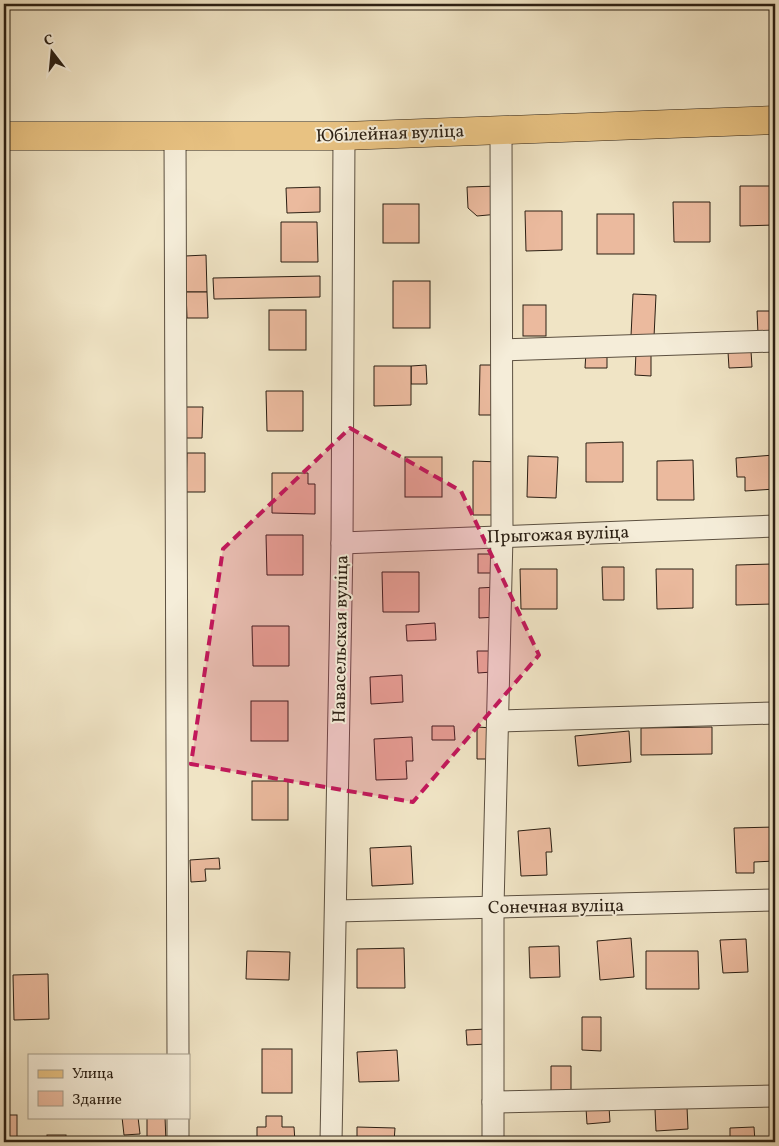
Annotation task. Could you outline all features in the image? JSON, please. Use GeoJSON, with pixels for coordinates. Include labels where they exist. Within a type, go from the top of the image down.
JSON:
{"type":"FeatureCollection","features":[{"type":"Feature","properties":{"kind":"main road","name":"Юбілейная вуліца"},"geometry":{"type":"LineString","coordinates":[[4,136],[344,136],[775,120]]}},
{"type":"Feature","properties":{"kind":"street"},"geometry":{"type":"LineString","coordinates":[[493,1142],[493,907],[502,536],[502,130]]}},
{"type":"Feature","properties":{"kind":"street"},"geometry":{"type":"LineString","coordinates":[[175,136],[178,1054]]}},
{"type":"Feature","properties":{"kind":"street","name":"Навасельская вуліца"},"geometry":{"type":"LineString","coordinates":[[331,1142],[342,543],[344,136]]}},
{"type":"Feature","properties":{"kind":"street"},"geometry":{"type":"LineString","coordinates":[[502,350],[775,341]]}},
{"type":"Feature","properties":{"kind":"street","name":"Прыгожая вуліца"},"geometry":{"type":"LineString","coordinates":[[342,543],[775,526]]}},
{"type":"Feature","properties":{"kind":"street"},"geometry":{"type":"LineString","coordinates":[[498,721],[775,713]]}},
{"type":"Feature","properties":{"kind":"street","name":"Сонечная вуліца"},"geometry":{"type":"LineString","coordinates":[[336,912],[775,900]]}},
{"type":"Feature","properties":{"kind":"street"},"geometry":{"type":"LineString","coordinates":[[493,1102],[775,1096]]}},
{"type":"Feature","properties":{"kind":"street"},"geometry":{"type":"LineString","coordinates":[[178,1118],[178,1142]]}},
{"type":"Feature","properties":{"kind":"highlighted area"},"geometry":{"type":"Polygon","coordinates":[[[350,428],[461,491],[539,655],[413,802],[191,764],[223,549],[350,428]]]}},
{"type":"Feature","properties":{"kind":"building"},"geometry":{"type":"Polygon","coordinates":[[[498,186],[499,214],[477,216],[468,208],[467,187],[498,186]]]}},
{"type":"Feature","properties":{"kind":"building"},"geometry":{"type":"Polygon","coordinates":[[[740,186],[775,186],[775,225],[740,226],[740,186]]]}},
{"type":"Feature","properties":{"kind":"building"},"geometry":{"type":"Polygon","coordinates":[[[320,187],[320,212],[287,213],[286,188],[320,187]]]}},
{"type":"Feature","properties":{"kind":"building"},"geometry":{"type":"Polygon","coordinates":[[[673,202],[710,202],[710,242],[674,242],[673,202]]]}},
{"type":"Feature","properties":{"kind":"building"},"geometry":{"type":"Polygon","coordinates":[[[383,204],[419,204],[419,243],[383,243],[383,204]]]}},
{"type":"Feature","properties":{"kind":"building"},"geometry":{"type":"Polygon","coordinates":[[[525,211],[562,211],[562,250],[526,251],[525,211]]]}},
{"type":"Feature","properties":{"kind":"building"},"geometry":{"type":"Polygon","coordinates":[[[597,214],[634,214],[634,254],[597,254],[597,214]]]}},
{"type":"Feature","properties":{"kind":"building"},"geometry":{"type":"Polygon","coordinates":[[[281,222],[317,222],[318,262],[281,262],[281,222]]]}},
{"type":"Feature","properties":{"kind":"building"},"geometry":{"type":"Polygon","coordinates":[[[206,255],[207,292],[186,292],[185,256],[206,255]]]}},
{"type":"Feature","properties":{"kind":"building"},"geometry":{"type":"Polygon","coordinates":[[[320,276],[320,297],[214,299],[213,278],[320,276]]]}},
{"type":"Feature","properties":{"kind":"building"},"geometry":{"type":"Polygon","coordinates":[[[393,281],[430,281],[430,328],[393,328],[393,281]]]}},
{"type":"Feature","properties":{"kind":"building"},"geometry":{"type":"Polygon","coordinates":[[[186,292],[207,292],[208,318],[187,318],[186,292]]]}},
{"type":"Feature","properties":{"kind":"building"},"geometry":{"type":"Polygon","coordinates":[[[633,294],[656,295],[654,337],[631,336],[633,294]]]}},
{"type":"Feature","properties":{"kind":"building"},"geometry":{"type":"Polygon","coordinates":[[[523,305],[546,305],[546,336],[523,336],[523,305]]]}},
{"type":"Feature","properties":{"kind":"building"},"geometry":{"type":"Polygon","coordinates":[[[269,310],[306,310],[306,350],[269,350],[269,310]]]}},
{"type":"Feature","properties":{"kind":"building"},"geometry":{"type":"Polygon","coordinates":[[[757,311],[775,311],[775,334],[758,334],[757,311]]]}},
{"type":"Feature","properties":{"kind":"building"},"geometry":{"type":"Polygon","coordinates":[[[751,351],[752,367],[729,368],[728,352],[751,351]]]}},
{"type":"Feature","properties":{"kind":"building"},"geometry":{"type":"Polygon","coordinates":[[[586,352],[607,352],[607,368],[585,368],[586,352]]]}},
{"type":"Feature","properties":{"kind":"building"},"geometry":{"type":"Polygon","coordinates":[[[636,352],[651,352],[651,376],[635,375],[636,352]]]}},
{"type":"Feature","properties":{"kind":"building"},"geometry":{"type":"Polygon","coordinates":[[[426,365],[427,384],[411,384],[411,366],[426,365]]]}},
{"type":"Feature","properties":{"kind":"building"},"geometry":{"type":"Polygon","coordinates":[[[480,365],[497,365],[496,415],[479,415],[480,365]]]}},
{"type":"Feature","properties":{"kind":"building"},"geometry":{"type":"Polygon","coordinates":[[[374,366],[411,366],[411,405],[374,406],[374,366]]]}},
{"type":"Feature","properties":{"kind":"building"},"geometry":{"type":"Polygon","coordinates":[[[266,391],[303,391],[303,431],[267,431],[266,391]]]}},
{"type":"Feature","properties":{"kind":"building"},"geometry":{"type":"Polygon","coordinates":[[[185,407],[203,407],[202,438],[185,438],[185,407]]]}},
{"type":"Feature","properties":{"kind":"building"},"geometry":{"type":"Polygon","coordinates":[[[623,442],[623,482],[586,482],[586,443],[623,442]]]}},
{"type":"Feature","properties":{"kind":"building"},"geometry":{"type":"Polygon","coordinates":[[[187,453],[205,453],[205,492],[186,492],[187,453]]]}},
{"type":"Feature","properties":{"kind":"building"},"geometry":{"type":"Polygon","coordinates":[[[774,455],[775,489],[745,491],[745,477],[737,477],[736,458],[774,455]]]}},
{"type":"Feature","properties":{"kind":"building"},"geometry":{"type":"Polygon","coordinates":[[[528,456],[558,457],[556,498],[527,497],[528,456]]]}},
{"type":"Feature","properties":{"kind":"building"},"geometry":{"type":"Polygon","coordinates":[[[405,457],[442,457],[442,497],[405,497],[405,457]]]}},
{"type":"Feature","properties":{"kind":"building"},"geometry":{"type":"Polygon","coordinates":[[[693,460],[694,500],[657,500],[657,461],[693,460]]]}},
{"type":"Feature","properties":{"kind":"building"},"geometry":{"type":"Polygon","coordinates":[[[473,461],[500,462],[499,515],[473,515],[473,461]]]}},
{"type":"Feature","properties":{"kind":"building"},"geometry":{"type":"Polygon","coordinates":[[[272,473],[308,473],[308,484],[315,484],[315,514],[272,513],[272,473]]]}},
{"type":"Feature","properties":{"kind":"building"},"geometry":{"type":"Polygon","coordinates":[[[266,535],[303,535],[303,575],[267,575],[266,535]]]}},
{"type":"Feature","properties":{"kind":"building"},"geometry":{"type":"Polygon","coordinates":[[[478,554],[495,554],[495,573],[478,573],[478,554]]]}},
{"type":"Feature","properties":{"kind":"building"},"geometry":{"type":"Polygon","coordinates":[[[772,564],[773,604],[736,605],[736,565],[772,564]]]}},
{"type":"Feature","properties":{"kind":"building"},"geometry":{"type":"Polygon","coordinates":[[[602,567],[624,567],[624,600],[603,600],[602,567]]]}},
{"type":"Feature","properties":{"kind":"building"},"geometry":{"type":"Polygon","coordinates":[[[520,569],[557,569],[557,609],[521,609],[520,569]]]}},
{"type":"Feature","properties":{"kind":"building"},"geometry":{"type":"Polygon","coordinates":[[[656,569],[693,569],[693,608],[657,609],[656,569]]]}},
{"type":"Feature","properties":{"kind":"building"},"geometry":{"type":"Polygon","coordinates":[[[382,572],[419,572],[419,612],[383,612],[382,572]]]}},
{"type":"Feature","properties":{"kind":"building"},"geometry":{"type":"Polygon","coordinates":[[[498,587],[498,617],[479,618],[479,588],[498,587]]]}},
{"type":"Feature","properties":{"kind":"building"},"geometry":{"type":"Polygon","coordinates":[[[435,623],[436,640],[407,641],[406,625],[435,623]]]}},
{"type":"Feature","properties":{"kind":"building"},"geometry":{"type":"Polygon","coordinates":[[[252,626],[289,626],[289,666],[253,666],[252,626]]]}},
{"type":"Feature","properties":{"kind":"building"},"geometry":{"type":"Polygon","coordinates":[[[477,651],[491,651],[492,672],[478,673],[477,651]]]}},
{"type":"Feature","properties":{"kind":"building"},"geometry":{"type":"Polygon","coordinates":[[[402,675],[403,702],[371,704],[370,677],[402,675]]]}},
{"type":"Feature","properties":{"kind":"building"},"geometry":{"type":"Polygon","coordinates":[[[251,701],[288,701],[288,741],[251,741],[251,701]]]}},
{"type":"Feature","properties":{"kind":"building"},"geometry":{"type":"Polygon","coordinates":[[[432,726],[454,726],[455,740],[432,740],[432,726]]]}},
{"type":"Feature","properties":{"kind":"building"},"geometry":{"type":"Polygon","coordinates":[[[477,727],[493,728],[493,759],[477,759],[477,727]]]}},
{"type":"Feature","properties":{"kind":"building"},"geometry":{"type":"Polygon","coordinates":[[[712,727],[712,754],[641,755],[641,728],[712,727]]]}},
{"type":"Feature","properties":{"kind":"building"},"geometry":{"type":"Polygon","coordinates":[[[629,731],[631,762],[578,766],[575,736],[629,731]]]}},
{"type":"Feature","properties":{"kind":"building"},"geometry":{"type":"Polygon","coordinates":[[[412,737],[413,761],[406,761],[407,779],[376,780],[374,739],[412,737]]]}},
{"type":"Feature","properties":{"kind":"building"},"geometry":{"type":"Polygon","coordinates":[[[252,781],[288,781],[288,820],[252,820],[252,781]]]}},
{"type":"Feature","properties":{"kind":"building"},"geometry":{"type":"Polygon","coordinates":[[[775,827],[775,861],[754,862],[754,873],[736,873],[734,828],[775,827]]]}},
{"type":"Feature","properties":{"kind":"building"},"geometry":{"type":"Polygon","coordinates":[[[550,828],[552,852],[546,852],[547,875],[521,876],[518,831],[550,828]]]}},
{"type":"Feature","properties":{"kind":"building"},"geometry":{"type":"Polygon","coordinates":[[[411,846],[413,884],[372,886],[370,848],[411,846]]]}},
{"type":"Feature","properties":{"kind":"building"},"geometry":{"type":"Polygon","coordinates":[[[219,858],[220,869],[205,869],[206,881],[191,882],[190,860],[219,858]]]}},
{"type":"Feature","properties":{"kind":"building"},"geometry":{"type":"Polygon","coordinates":[[[631,938],[634,977],[600,980],[597,941],[631,938]]]}},
{"type":"Feature","properties":{"kind":"building"},"geometry":{"type":"Polygon","coordinates":[[[746,939],[748,972],[723,973],[720,940],[746,939]]]}},
{"type":"Feature","properties":{"kind":"building"},"geometry":{"type":"Polygon","coordinates":[[[559,946],[560,977],[530,978],[529,947],[559,946]]]}},
{"type":"Feature","properties":{"kind":"building"},"geometry":{"type":"Polygon","coordinates":[[[404,948],[405,988],[357,988],[357,949],[404,948]]]}},
{"type":"Feature","properties":{"kind":"building"},"geometry":{"type":"Polygon","coordinates":[[[247,951],[290,952],[289,980],[246,979],[247,951]]]}},
{"type":"Feature","properties":{"kind":"building"},"geometry":{"type":"Polygon","coordinates":[[[646,951],[698,951],[699,989],[646,989],[646,951]]]}},
{"type":"Feature","properties":{"kind":"building"},"geometry":{"type":"Polygon","coordinates":[[[48,974],[49,1019],[14,1020],[13,975],[48,974]]]}},
{"type":"Feature","properties":{"kind":"building"},"geometry":{"type":"Polygon","coordinates":[[[582,1017],[601,1017],[601,1051],[582,1050],[582,1017]]]}},
{"type":"Feature","properties":{"kind":"building"},"geometry":{"type":"Polygon","coordinates":[[[486,1029],[487,1044],[467,1045],[466,1030],[486,1029]]]}},
{"type":"Feature","properties":{"kind":"building"},"geometry":{"type":"Polygon","coordinates":[[[262,1049],[292,1049],[292,1093],[262,1093],[262,1049]]]}},
{"type":"Feature","properties":{"kind":"building"},"geometry":{"type":"Polygon","coordinates":[[[397,1050],[399,1081],[359,1082],[357,1052],[397,1050]]]}},
{"type":"Feature","properties":{"kind":"building"},"geometry":{"type":"Polygon","coordinates":[[[551,1066],[571,1066],[571,1090],[551,1091],[551,1066]]]}},
{"type":"Feature","properties":{"kind":"building"},"geometry":{"type":"Polygon","coordinates":[[[609,1107],[610,1122],[587,1124],[586,1108],[609,1107]]]}},
{"type":"Feature","properties":{"kind":"building"},"geometry":{"type":"Polygon","coordinates":[[[687,1107],[688,1129],[656,1131],[655,1109],[687,1107]]]}},
{"type":"Feature","properties":{"kind":"building"},"geometry":{"type":"Polygon","coordinates":[[[4,1115],[17,1115],[17,1142],[4,1142],[4,1115]]]}},
{"type":"Feature","properties":{"kind":"building"},"geometry":{"type":"Polygon","coordinates":[[[266,1116],[282,1116],[282,1127],[294,1127],[295,1142],[257,1142],[257,1127],[266,1127],[266,1116]]]}},
{"type":"Feature","properties":{"kind":"building"},"geometry":{"type":"Polygon","coordinates":[[[122,1118],[138,1118],[140,1134],[124,1135],[122,1118]]]}},
{"type":"Feature","properties":{"kind":"building"},"geometry":{"type":"Polygon","coordinates":[[[147,1118],[165,1118],[166,1142],[147,1142],[147,1118]]]}},
{"type":"Feature","properties":{"kind":"building"},"geometry":{"type":"Polygon","coordinates":[[[357,1127],[395,1128],[394,1142],[357,1142],[357,1127]]]}},
{"type":"Feature","properties":{"kind":"building"},"geometry":{"type":"Polygon","coordinates":[[[754,1127],[755,1142],[730,1142],[730,1128],[754,1127]]]}},
{"type":"Feature","properties":{"kind":"building"},"geometry":{"type":"Polygon","coordinates":[[[47,1135],[66,1135],[66,1142],[47,1142],[47,1135]]]}}]}
